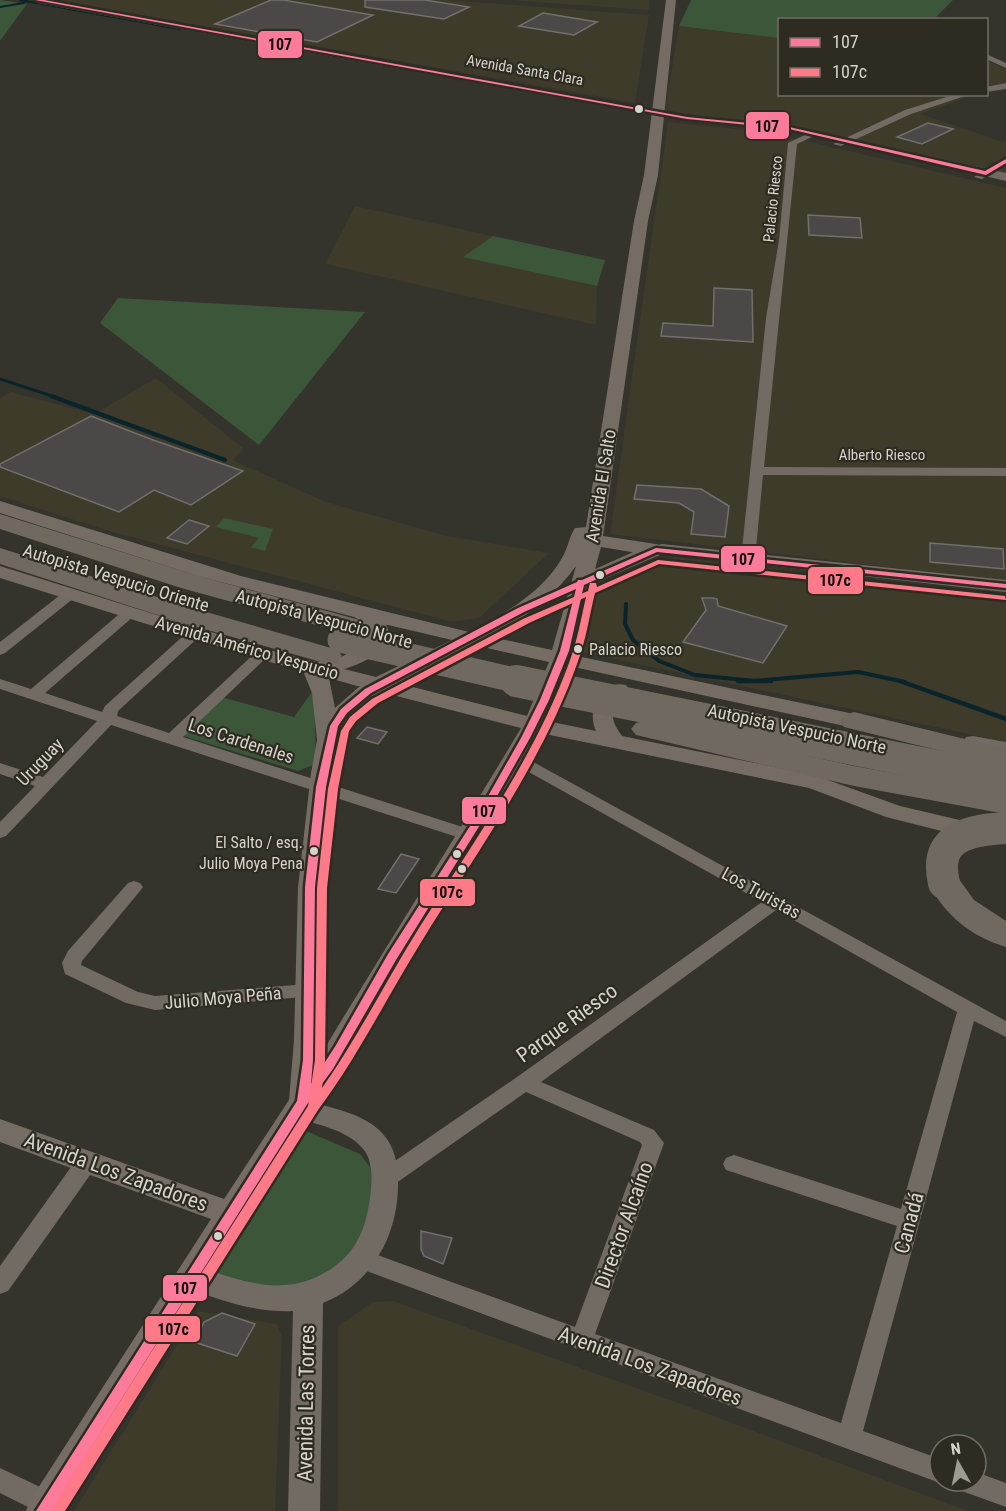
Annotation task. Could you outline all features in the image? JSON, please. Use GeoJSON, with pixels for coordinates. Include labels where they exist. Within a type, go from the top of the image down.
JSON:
{"type":"FeatureCollection","features":[{"type":"Feature","properties":{"kind":"highway","name":"Autopista Vespucio Norte"},"geometry":{"type":"LineString","coordinates":[[0,521],[180,579],[471,691],[843,773],[991,801]]}},
{"type":"Feature","properties":{"kind":"highway","name":"Autopista Vespucio Oriente"},"geometry":{"type":"LineString","coordinates":[[0,542],[156,591],[338,640],[606,700],[1006,780]]}},
{"type":"Feature","properties":{"kind":"highway","name":"Autopista Vespucio Norte"},"geometry":{"type":"LineString","coordinates":[[2,571],[186,615],[338,640],[461,655],[655,689],[1006,771]]}},
{"type":"Feature","properties":{"kind":"highway"},"geometry":{"type":"LineString","coordinates":[[854,721],[908,736],[1006,758]]}},
{"type":"Feature","properties":{"kind":"highway"},"geometry":{"type":"LineString","coordinates":[[696,757],[991,801]]}},
{"type":"Feature","properties":{"kind":"highway"},"geometry":{"type":"LineString","coordinates":[[814,782],[1006,816]]}},
{"type":"Feature","properties":{"kind":"highway"},"geometry":{"type":"LineString","coordinates":[[1006,828],[971,832],[951,842],[940,860],[940,871],[944,883],[956,903],[967,914],[1006,935]]}},
{"type":"Feature","properties":{"kind":"main road","name":"Avenida El Salto"},"geometry":{"type":"LineString","coordinates":[[45,1507],[231,1214],[301,1106],[322,1078],[392,957],[469,835],[534,725],[562,659],[580,582],[593,540],[602,492],[641,221],[651,175],[652,114],[662,0]]}},
{"type":"Feature","properties":{"kind":"main road","name":"Avenida El Salto"},"geometry":{"type":"LineString","coordinates":[[329,742],[334,726],[344,711],[377,684],[522,610],[560,575],[579,543],[671,0]]}},
{"type":"Feature","properties":{"kind":"main road"},"geometry":{"type":"LineString","coordinates":[[0,507],[179,564],[338,640],[471,638],[562,659],[655,689]]}},
{"type":"Feature","properties":{"kind":"main road"},"geometry":{"type":"LineString","coordinates":[[593,540],[656,550]]}},
{"type":"Feature","properties":{"kind":"main road","name":"Avenida Américo Vespucio"},"geometry":{"type":"LineString","coordinates":[[2,571],[69,595],[262,654],[338,640],[377,684],[534,725],[814,782],[894,812],[1006,837]]}},
{"type":"Feature","properties":{"kind":"main road"},"geometry":{"type":"LineString","coordinates":[[522,610],[580,582]]}},
{"type":"Feature","properties":{"kind":"main road"},"geometry":{"type":"LineString","coordinates":[[301,1106],[308,1060],[310,887],[321,787],[329,742],[324,723],[323,688],[320,676],[338,640]]}},
{"type":"Feature","properties":{"kind":"main road"},"geometry":{"type":"LineString","coordinates":[[412,693],[402,682],[403,676],[415,665]]}},
{"type":"Feature","properties":{"kind":"main road"},"geometry":{"type":"LineString","coordinates":[[614,741],[602,722],[602,712],[605,702],[622,686],[655,689],[854,721]]}},
{"type":"Feature","properties":{"kind":"main road","name":"Avenida Los Zapadores"},"geometry":{"type":"LineString","coordinates":[[0,1130],[231,1214]]}},
{"type":"Feature","properties":{"kind":"street","name":"Avenida Santa Clara"},"geometry":{"type":"LineString","coordinates":[[37,0],[652,114],[835,141]]}},
{"type":"Feature","properties":{"kind":"street"},"geometry":{"type":"LineString","coordinates":[[988,54],[1006,66]]}},
{"type":"Feature","properties":{"kind":"street"},"geometry":{"type":"LineString","coordinates":[[988,88],[1006,84]]}},
{"type":"Feature","properties":{"kind":"street"},"geometry":{"type":"LineString","coordinates":[[835,141],[942,96]]}},
{"type":"Feature","properties":{"kind":"street"},"geometry":{"type":"LineString","coordinates":[[910,108],[959,96]]}},
{"type":"Feature","properties":{"kind":"street","name":"Avenida Santa Clara"},"geometry":{"type":"LineString","coordinates":[[652,114],[782,127],[996,177]]}},
{"type":"Feature","properties":{"kind":"street","name":"Palacio Riesco"},"geometry":{"type":"LineString","coordinates":[[748,559],[772,318],[784,240],[794,143],[807,137]]}},
{"type":"Feature","properties":{"kind":"street"},"geometry":{"type":"LineString","coordinates":[[996,177],[1006,161]]}},
{"type":"Feature","properties":{"kind":"street","name":"Alberto Riesco"},"geometry":{"type":"LineString","coordinates":[[757,471],[1006,471]]}},
{"type":"Feature","properties":{"kind":"street"},"geometry":{"type":"LineString","coordinates":[[580,582],[656,550],[1006,586]]}},
{"type":"Feature","properties":{"kind":"street"},"geometry":{"type":"LineString","coordinates":[[0,650],[69,595]]}},
{"type":"Feature","properties":{"kind":"street"},"geometry":{"type":"LineString","coordinates":[[33,694],[129,614]]}},
{"type":"Feature","properties":{"kind":"street","name":"Uruguay"},"geometry":{"type":"LineString","coordinates":[[0,832],[108,719],[111,709],[195,633]]}},
{"type":"Feature","properties":{"kind":"street"},"geometry":{"type":"LineString","coordinates":[[172,740],[262,654]]}},
{"type":"Feature","properties":{"kind":"street","name":"Los Cardenales"},"geometry":{"type":"LineString","coordinates":[[0,684],[469,835]]}},
{"type":"Feature","properties":{"kind":"street"},"geometry":{"type":"LineString","coordinates":[[854,721],[1006,749]]}},
{"type":"Feature","properties":{"kind":"street","name":"Los Turistas"},"geometry":{"type":"LineString","coordinates":[[515,757],[1006,1030]]}},
{"type":"Feature","properties":{"kind":"street"},"geometry":{"type":"LineString","coordinates":[[0,768],[47,784]]}},
{"type":"Feature","properties":{"kind":"street","name":"Julio Moya Peña"},"geometry":{"type":"LineString","coordinates":[[134,887],[72,960],[72,969],[133,998],[155,1003],[308,991]]}},
{"type":"Feature","properties":{"kind":"street","name":"Parque Riesco"},"geometry":{"type":"LineString","coordinates":[[384,1180],[524,1083],[776,902]]}},
{"type":"Feature","properties":{"kind":"street","name":"Canadá"},"geometry":{"type":"LineString","coordinates":[[849,1438],[968,1009]]}},
{"type":"Feature","properties":{"kind":"street","name":"Director Alcaíno"},"geometry":{"type":"LineString","coordinates":[[524,1083],[647,1136],[653,1143],[581,1341]]}},
{"type":"Feature","properties":{"kind":"street"},"geometry":{"type":"LineString","coordinates":[[191,1277],[260,1298],[291,1299],[332,1286],[353,1270],[362,1259],[377,1233],[383,1213],[384,1180],[380,1153],[369,1137],[301,1106]]}},
{"type":"Feature","properties":{"kind":"street"},"geometry":{"type":"LineString","coordinates":[[0,1284],[87,1162]]}},
{"type":"Feature","properties":{"kind":"street"},"geometry":{"type":"LineString","coordinates":[[734,1164],[909,1221]]}},
{"type":"Feature","properties":{"kind":"street","name":"Avenida Los Zapadores"},"geometry":{"type":"LineString","coordinates":[[362,1259],[928,1467]]}},
{"type":"Feature","properties":{"kind":"street","name":"Avenida Las Torres"},"geometry":{"type":"LineString","coordinates":[[304,1511],[308,1295]]}},
{"type":"Feature","properties":{"kind":"street"},"geometry":{"type":"LineString","coordinates":[[0,1480],[45,1507]]}},
{"type":"Feature","properties":{"kind":"street"},"geometry":{"type":"LineString","coordinates":[[988,1488],[1006,1495]]}},
{"type":"Feature","properties":{"kind":"shaded area"},"geometry":{"type":"Polygon","coordinates":[[[57,0],[446,0],[649,15],[635,103],[57,0]]]}},
{"type":"Feature","properties":{"kind":"shaded area"},"geometry":{"type":"Polygon","coordinates":[[[507,0],[650,0],[649,10],[507,0]]]}},
{"type":"Feature","properties":{"kind":"shaded area"},"geometry":{"type":"Polygon","coordinates":[[[679,26],[778,38],[778,96],[970,96],[921,114],[1006,143],[1006,175],[804,130],[726,121],[665,110],[679,26]]]}},
{"type":"Feature","properties":{"kind":"shaded area"},"geometry":{"type":"Polygon","coordinates":[[[988,60],[1006,69],[1006,82],[988,89],[988,60]]]}},
{"type":"Feature","properties":{"kind":"shaded area"},"geometry":{"type":"Polygon","coordinates":[[[668,122],[773,133],[1006,188],[1006,581],[610,534],[668,122]]]}},
{"type":"Feature","properties":{"kind":"shaded area"},"geometry":{"type":"Polygon","coordinates":[[[355,206],[493,236],[464,257],[597,286],[596,325],[325,264],[355,206]]]}},
{"type":"Feature","properties":{"kind":"shaded area"},"geometry":{"type":"Polygon","coordinates":[[[156,378],[244,449],[233,460],[326,502],[447,536],[549,553],[479,618],[452,622],[112,532],[0,496],[0,398],[11,392],[94,414],[156,378]]]}},
{"type":"Feature","properties":{"kind":"shaded area"},"geometry":{"type":"Polygon","coordinates":[[[675,557],[1006,595],[1006,742],[577,651],[593,593],[675,557]]]}},
{"type":"Feature","properties":{"kind":"shaded area"},"geometry":{"type":"Polygon","coordinates":[[[393,1301],[698,1410],[968,1511],[338,1511],[338,1326],[373,1302],[393,1301]]]}},
{"type":"Feature","properties":{"kind":"shaded area"},"geometry":{"type":"Polygon","coordinates":[[[198,1311],[277,1324],[282,1336],[275,1511],[74,1511],[198,1311]]]}},
{"type":"Feature","properties":{"kind":"green space"},"geometry":{"type":"Polygon","coordinates":[[[0,0],[27,4],[0,41],[0,0]]]}},
{"type":"Feature","properties":{"kind":"green space"},"geometry":{"type":"Polygon","coordinates":[[[691,0],[953,0],[935,18],[778,18],[778,38],[679,26],[691,0]]]}},
{"type":"Feature","properties":{"kind":"green space"},"geometry":{"type":"Polygon","coordinates":[[[493,236],[605,260],[597,286],[463,257],[493,236]]]}},
{"type":"Feature","properties":{"kind":"green space"},"geometry":{"type":"Polygon","coordinates":[[[118,298],[365,312],[259,445],[100,323],[118,298]]]}},
{"type":"Feature","properties":{"kind":"green space"},"geometry":{"type":"Polygon","coordinates":[[[224,518],[273,529],[265,551],[251,547],[259,538],[216,527],[224,518]]]}},
{"type":"Feature","properties":{"kind":"green space"},"geometry":{"type":"Polygon","coordinates":[[[314,689],[316,764],[298,771],[183,736],[221,697],[294,717],[314,689]]]}},
{"type":"Feature","properties":{"kind":"green space"},"geometry":{"type":"Polygon","coordinates":[[[299,1128],[360,1154],[370,1167],[373,1185],[373,1215],[361,1242],[339,1264],[307,1286],[232,1284],[215,1272],[299,1128]]]}},
{"type":"Feature","properties":{"kind":"building"},"geometry":{"type":"Polygon","coordinates":[[[271,0],[373,15],[317,42],[215,24],[271,0]]]}},
{"type":"Feature","properties":{"kind":"building"},"geometry":{"type":"Polygon","coordinates":[[[365,0],[425,0],[469,7],[444,19],[365,7],[365,0]]]}},
{"type":"Feature","properties":{"kind":"building"},"geometry":{"type":"Polygon","coordinates":[[[543,13],[597,22],[574,35],[519,26],[543,13]]]}},
{"type":"Feature","properties":{"kind":"building"},"geometry":{"type":"Polygon","coordinates":[[[928,123],[953,129],[922,144],[897,137],[928,123]]]}},
{"type":"Feature","properties":{"kind":"building"},"geometry":{"type":"Polygon","coordinates":[[[808,215],[860,218],[862,238],[809,235],[808,215]]]}},
{"type":"Feature","properties":{"kind":"building"},"geometry":{"type":"Polygon","coordinates":[[[714,288],[752,290],[753,342],[661,336],[663,323],[713,326],[714,288]]]}},
{"type":"Feature","properties":{"kind":"building"},"geometry":{"type":"Polygon","coordinates":[[[91,416],[243,471],[191,505],[154,490],[119,512],[0,467],[0,464],[91,416]]]}},
{"type":"Feature","properties":{"kind":"building"},"geometry":{"type":"Polygon","coordinates":[[[637,485],[701,489],[729,506],[725,537],[691,534],[694,512],[679,503],[634,499],[637,485]]]}},
{"type":"Feature","properties":{"kind":"building"},"geometry":{"type":"Polygon","coordinates":[[[189,520],[209,526],[187,544],[167,538],[189,520]]]}},
{"type":"Feature","properties":{"kind":"building"},"geometry":{"type":"Polygon","coordinates":[[[930,543],[1003,549],[1004,569],[930,562],[930,543]]]}},
{"type":"Feature","properties":{"kind":"building","name":"Palacio Riesco"},"geometry":{"type":"Polygon","coordinates":[[[702,598],[717,599],[718,606],[787,626],[763,663],[683,642],[706,610],[702,598]]]}},
{"type":"Feature","properties":{"kind":"building"},"geometry":{"type":"Polygon","coordinates":[[[367,727],[387,732],[378,744],[357,738],[367,727]]]}},
{"type":"Feature","properties":{"kind":"building"},"geometry":{"type":"Polygon","coordinates":[[[401,854],[419,859],[396,893],[378,889],[401,854]]]}},
{"type":"Feature","properties":{"kind":"building"},"geometry":{"type":"Polygon","coordinates":[[[421,1231],[452,1238],[443,1264],[424,1256],[421,1249],[421,1231]]]}},
{"type":"Feature","properties":{"kind":"building"},"geometry":{"type":"Polygon","coordinates":[[[222,1313],[255,1324],[237,1356],[194,1342],[204,1322],[222,1313]]]}},
{"type":"Feature","properties":{"kind":"waterway"},"geometry":{"type":"LineString","coordinates":[[20,0],[179,29]]}},
{"type":"Feature","properties":{"kind":"waterway"},"geometry":{"type":"LineString","coordinates":[[0,7],[24,3]]}},
{"type":"Feature","properties":{"kind":"waterway"},"geometry":{"type":"LineString","coordinates":[[0,379],[55,397]]}},
{"type":"Feature","properties":{"kind":"waterway"},"geometry":{"type":"LineString","coordinates":[[51,396],[225,460]]}},
{"type":"Feature","properties":{"kind":"waterway"},"geometry":{"type":"LineString","coordinates":[[626,604],[625,624],[633,640],[659,661],[695,675],[754,681]]}},
{"type":"Feature","properties":{"kind":"waterway"},"geometry":{"type":"LineString","coordinates":[[754,681],[858,672],[905,682]]}},
{"type":"Feature","properties":{"kind":"waterway"},"geometry":{"type":"LineString","coordinates":[[738,681],[754,681]]}},
{"type":"Feature","properties":{"kind":"waterway"},"geometry":{"type":"LineString","coordinates":[[754,681],[771,681]]}},
{"type":"Feature","properties":{"kind":"waterway"},"geometry":{"type":"LineString","coordinates":[[900,681],[1006,719]]}},
{"type":"Feature","properties":{"kind":"transit line","name":"107"},"geometry":{"type":"LineString","coordinates":[[37,0],[687,118],[789,128],[986,173],[1006,161]]}},
{"type":"Feature","properties":{"kind":"transit line","name":"107"},"geometry":{"type":"LineString","coordinates":[[43,1511],[303,1102],[308,1060],[310,887],[321,787],[334,726],[344,711],[368,691],[521,610],[656,550],[1006,586]]}},
{"type":"Feature","properties":{"kind":"transit line","name":"107c"},"geometry":{"type":"LineString","coordinates":[[57,1511],[314,1107],[320,1060],[322,888],[333,789],[345,731],[353,719],[375,701],[526,621],[658,562],[1005,598]]}},
{"type":"Feature","properties":{"kind":"transit line","name":"107"},"geometry":{"type":"LineString","coordinates":[[305,1100],[340,1048],[392,957],[483,812],[526,738],[564,651],[581,582]]}},
{"type":"Feature","properties":{"kind":"transit line","name":"107c"},"geometry":{"type":"LineString","coordinates":[[314,1107],[350,1055],[402,964],[495,818],[538,743],[573,664],[593,585]]}},
{"type":"Feature","properties":{"kind":"place","name":"Palacio Riesco"},"geometry":{"type":"Point","coordinates":[578,649]}},
{"type":"Feature","properties":{"kind":"place","name":"El Salto / esq. Julio Moya Pena"},"geometry":{"type":"Point","coordinates":[314,851]}}]}
